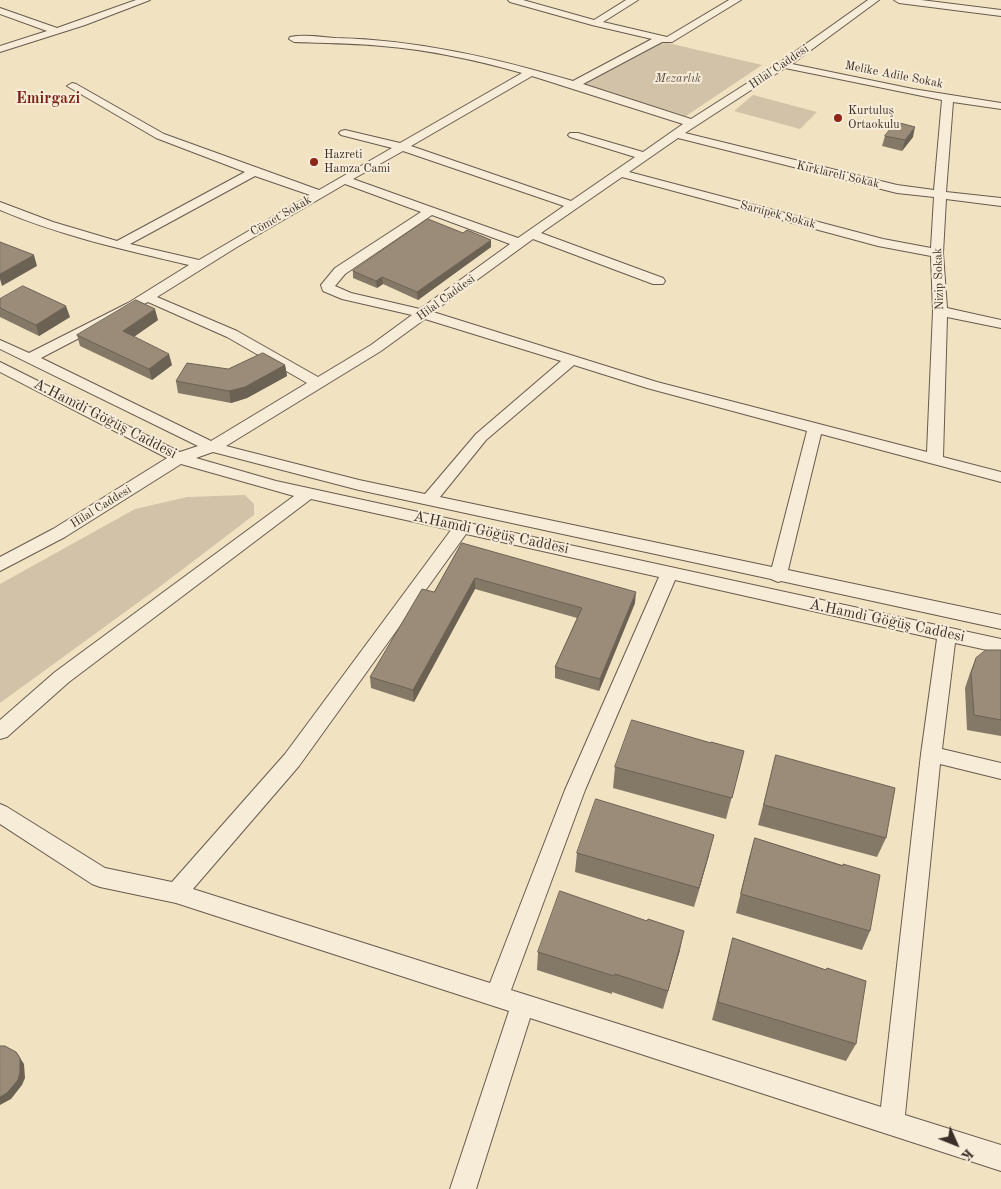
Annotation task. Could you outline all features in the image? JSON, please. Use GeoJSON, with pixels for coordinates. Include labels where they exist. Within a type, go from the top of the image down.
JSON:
{"type":"FeatureCollection","features":[{"type":"Feature","properties":{"kind":"street"},"geometry":{"type":"LineString","coordinates":[[513,0],[595,23],[668,40],[736,0]]}},
{"type":"Feature","properties":{"kind":"street"},"geometry":{"type":"LineString","coordinates":[[595,23],[633,0]]}},
{"type":"Feature","properties":{"kind":"street","name":"Hilal Caddesi"},"geometry":{"type":"LineString","coordinates":[[0,565],[59,533],[179,458],[212,447],[376,348],[532,234],[692,123],[783,65],[874,0]]}},
{"type":"Feature","properties":{"kind":"street"},"geometry":{"type":"LineString","coordinates":[[899,0],[1001,13]]}},
{"type":"Feature","properties":{"kind":"street"},"geometry":{"type":"LineString","coordinates":[[0,49],[138,1]]}},
{"type":"Feature","properties":{"kind":"street"},"geometry":{"type":"LineString","coordinates":[[0,11],[56,31]]}},
{"type":"Feature","properties":{"kind":"street"},"geometry":{"type":"LineString","coordinates":[[574,85],[660,38]]}},
{"type":"Feature","properties":{"kind":"street"},"geometry":{"type":"LineString","coordinates":[[294,39],[392,44],[447,51],[531,72],[692,123]]}},
{"type":"Feature","properties":{"kind":"street","name":"Melike Adile Sokak"},"geometry":{"type":"LineString","coordinates":[[783,65],[948,98],[1001,106]]}},
{"type":"Feature","properties":{"kind":"street","name":"Cömet Sokak"},"geometry":{"type":"LineString","coordinates":[[30,358],[148,297],[200,264],[400,146],[531,72]]}},
{"type":"Feature","properties":{"kind":"street"},"geometry":{"type":"LineString","coordinates":[[72,86],[160,136],[320,194]]}},
{"type":"Feature","properties":{"kind":"street","name":"Nizip Sokak"},"geometry":{"type":"LineString","coordinates":[[935,460],[940,311],[937,253],[948,98]]}},
{"type":"Feature","properties":{"kind":"street"},"geometry":{"type":"LineString","coordinates":[[345,133],[400,146],[574,206]]}},
{"type":"Feature","properties":{"kind":"street"},"geometry":{"type":"LineString","coordinates":[[574,134],[644,156]]}},
{"type":"Feature","properties":{"kind":"street","name":"Kırklareli Sokak"},"geometry":{"type":"LineString","coordinates":[[677,134],[825,172],[898,188],[940,192],[1001,202]]}},
{"type":"Feature","properties":{"kind":"street"},"geometry":{"type":"LineString","coordinates":[[119,244],[255,171]]}},
{"type":"Feature","properties":{"kind":"street","name":"Sarıipek Sokak"},"geometry":{"type":"LineString","coordinates":[[620,173],[882,244],[937,253]]}},
{"type":"Feature","properties":{"kind":"street"},"geometry":{"type":"LineString","coordinates":[[344,180],[520,243]]}},
{"type":"Feature","properties":{"kind":"street"},"geometry":{"type":"LineString","coordinates":[[0,206],[28,219],[200,264]]}},
{"type":"Feature","properties":{"kind":"street"},"geometry":{"type":"LineString","coordinates":[[430,211],[340,271],[328,284],[328,288],[347,296],[424,314],[652,385],[1001,477]]}},
{"type":"Feature","properties":{"kind":"street"},"geometry":{"type":"LineString","coordinates":[[532,234],[658,281]]}},
{"type":"Feature","properties":{"kind":"street"},"geometry":{"type":"LineString","coordinates":[[148,297],[232,334],[318,383]]}},
{"type":"Feature","properties":{"kind":"street"},"geometry":{"type":"LineString","coordinates":[[940,311],[1001,324]]}},
{"type":"Feature","properties":{"kind":"street","name":"A.Hamdi Göğüş Caddesi"},"geometry":{"type":"LineString","coordinates":[[0,344],[212,447],[359,485],[778,576],[1001,622]]}},
{"type":"Feature","properties":{"kind":"street"},"geometry":{"type":"LineString","coordinates":[[429,500],[481,437],[570,361]]}},
{"type":"Feature","properties":{"kind":"street","name":"A.Hamdi Göğüş Caddesi"},"geometry":{"type":"LineString","coordinates":[[3,371],[179,458],[275,486],[1001,646]]}},
{"type":"Feature","properties":{"kind":"street"},"geometry":{"type":"LineString","coordinates":[[778,576],[815,428]]}},
{"type":"Feature","properties":{"kind":"street"},"geometry":{"type":"LineString","coordinates":[[0,731],[62,677],[309,493]]}},
{"type":"Feature","properties":{"kind":"street"},"geometry":{"type":"LineString","coordinates":[[176,893],[292,760],[462,527]]}},
{"type":"Feature","properties":{"kind":"street"},"geometry":{"type":"LineString","coordinates":[[497,996],[576,790],[669,573]]}},
{"type":"Feature","properties":{"kind":"street"},"geometry":{"type":"LineString","coordinates":[[892,1124],[931,754],[947,634]]}},
{"type":"Feature","properties":{"kind":"street"},"geometry":{"type":"LineString","coordinates":[[931,754],[1001,771]]}},
{"type":"Feature","properties":{"kind":"street"},"geometry":{"type":"LineString","coordinates":[[0,813],[100,877],[176,893],[1001,1158]]}},
{"type":"Feature","properties":{"kind":"street"},"geometry":{"type":"LineString","coordinates":[[462,1189],[523,1005]]}},
{"type":"Feature","properties":{"kind":"green space","name":"Mezarlık"},"geometry":{"type":"Polygon","coordinates":[[[668,43],[762,65],[686,116],[584,84],[656,44],[668,43]]]}},
{"type":"Feature","properties":{"kind":"green space"},"geometry":{"type":"Polygon","coordinates":[[[753,95],[817,112],[800,129],[734,111],[753,95]]]}},
{"type":"Feature","properties":{"kind":"green space"},"geometry":{"type":"Polygon","coordinates":[[[245,495],[254,504],[254,515],[158,588],[0,703],[0,584],[135,509],[187,497],[245,495]]]}},
{"type":"Feature","properties":{"kind":"building"},"geometry":{"type":"Polygon","coordinates":[[[896,122],[915,127],[905,140],[885,136],[896,122]]]}},
{"type":"Feature","properties":{"kind":"building"},"geometry":{"type":"Polygon","coordinates":[[[428,219],[463,233],[467,230],[491,240],[417,292],[382,277],[376,281],[353,271],[428,219]]]}},
{"type":"Feature","properties":{"kind":"building"},"geometry":{"type":"Polygon","coordinates":[[[0,242],[34,255],[0,274],[0,242]]]}},
{"type":"Feature","properties":{"kind":"building"},"geometry":{"type":"Polygon","coordinates":[[[23,286],[66,306],[36,325],[0,308],[0,299],[23,286]]]}},
{"type":"Feature","properties":{"kind":"building"},"geometry":{"type":"Polygon","coordinates":[[[136,300],[155,309],[123,331],[169,354],[149,369],[77,335],[136,300]]]}},
{"type":"Feature","properties":{"kind":"building"},"geometry":{"type":"Polygon","coordinates":[[[263,353],[285,365],[245,387],[229,391],[176,381],[187,363],[228,369],[263,353]]]}},
{"type":"Feature","properties":{"kind":"building"},"geometry":{"type":"Polygon","coordinates":[[[462,543],[636,592],[600,679],[555,667],[582,608],[475,578],[413,690],[370,677],[422,589],[434,592],[462,543]]]}},
{"type":"Feature","properties":{"kind":"building"},"geometry":{"type":"Polygon","coordinates":[[[986,650],[1001,650],[1001,720],[974,715],[971,673],[976,658],[986,650]]]}},
{"type":"Feature","properties":{"kind":"building"},"geometry":{"type":"Polygon","coordinates":[[[632,720],[744,751],[732,798],[615,767],[632,720]]]}},
{"type":"Feature","properties":{"kind":"building"},"geometry":{"type":"Polygon","coordinates":[[[776,755],[895,788],[886,838],[764,805],[776,755]]]}},
{"type":"Feature","properties":{"kind":"building"},"geometry":{"type":"Polygon","coordinates":[[[596,799],[714,835],[699,888],[577,853],[596,799]]]}},
{"type":"Feature","properties":{"kind":"building"},"geometry":{"type":"Polygon","coordinates":[[[755,838],[843,866],[843,864],[880,875],[870,931],[741,894],[755,838]]]}},
{"type":"Feature","properties":{"kind":"building"},"geometry":{"type":"Polygon","coordinates":[[[560,891],[647,921],[648,919],[684,931],[668,991],[538,952],[560,891]]]}},
{"type":"Feature","properties":{"kind":"building"},"geometry":{"type":"Polygon","coordinates":[[[733,938],[826,970],[827,968],[866,981],[856,1044],[718,1002],[733,938]]]}},
{"type":"Feature","properties":{"kind":"building"},"geometry":{"type":"Polygon","coordinates":[[[0,1046],[5,1046],[16,1052],[20,1058],[20,1072],[18,1080],[7,1093],[0,1097],[0,1046]]]}},
{"type":"Feature","properties":{"kind":"place","name":"Kurtuluş Ortaokulu"},"geometry":{"type":"Point","coordinates":[838,118]}},
{"type":"Feature","properties":{"kind":"place","name":"Hazreti Hamza Cami"},"geometry":{"type":"Point","coordinates":[314,162]}},
{"type":"Feature","properties":{"kind":"district","name":"Emirgazi"},"geometry":{"type":"Point","coordinates":[48,99]}}]}
